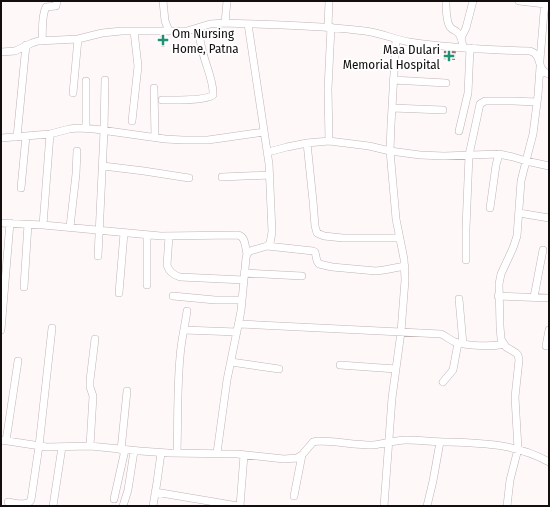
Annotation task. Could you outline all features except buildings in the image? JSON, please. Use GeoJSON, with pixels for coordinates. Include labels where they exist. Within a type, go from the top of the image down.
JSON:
{"type":"FeatureCollection","features":[{"type":"Feature","properties":{"kind":"street"},"geometry":{"type":"LineString","coordinates":[[42,41],[44,9],[46,7],[56,6],[57,1]]}},
{"type":"Feature","properties":{"kind":"street"},"geometry":{"type":"LineString","coordinates":[[163,1],[165,21],[169,31]]}},
{"type":"Feature","properties":{"kind":"street"},"geometry":{"type":"LineString","coordinates":[[225,23],[227,1]]}},
{"type":"Feature","properties":{"kind":"street"},"geometry":{"type":"LineString","coordinates":[[329,1],[328,89],[330,141]]}},
{"type":"Feature","properties":{"kind":"street"},"geometry":{"type":"LineString","coordinates":[[446,1],[449,26],[459,33],[467,48],[468,93],[459,131]]}},
{"type":"Feature","properties":{"kind":"street"},"geometry":{"type":"LineString","coordinates":[[461,38],[473,1]]}},
{"type":"Feature","properties":{"kind":"street"},"geometry":{"type":"LineString","coordinates":[[507,506],[510,480],[518,449],[515,397],[519,360],[516,353],[506,348],[500,333],[498,296],[501,274],[515,242],[522,181],[533,134],[546,12],[545,2],[519,1]]}},
{"type":"Feature","properties":{"kind":"street"},"geometry":{"type":"LineString","coordinates":[[1,52],[15,51],[26,45],[42,41],[78,39],[111,32],[134,30],[188,31],[210,24],[225,23],[329,27],[367,31],[396,39],[424,44],[467,48],[530,50],[536,53],[545,73],[549,74]]}},
{"type":"Feature","properties":{"kind":"street"},"geometry":{"type":"LineString","coordinates":[[248,24],[268,152],[270,175],[272,232],[270,243],[267,246]]}},
{"type":"Feature","properties":{"kind":"street"},"geometry":{"type":"LineString","coordinates":[[162,100],[209,98],[213,95],[210,76],[198,28]]}},
{"type":"Feature","properties":{"kind":"street"},"geometry":{"type":"LineString","coordinates":[[132,121],[138,66],[134,30]]}},
{"type":"Feature","properties":{"kind":"street"},"geometry":{"type":"LineString","coordinates":[[73,93],[78,39]]}},
{"type":"Feature","properties":{"kind":"street"},"geometry":{"type":"LineString","coordinates":[[384,506],[392,398],[401,332],[405,280],[405,266],[396,219],[390,151],[396,39]]}},
{"type":"Feature","properties":{"kind":"street"},"geometry":{"type":"LineString","coordinates":[[17,137],[26,45]]}},
{"type":"Feature","properties":{"kind":"street"},"geometry":{"type":"LineString","coordinates":[[98,256],[103,166],[105,80]]}},
{"type":"Feature","properties":{"kind":"street"},"geometry":{"type":"LineString","coordinates":[[393,80],[446,83]]}},
{"type":"Feature","properties":{"kind":"street"},"geometry":{"type":"LineString","coordinates":[[86,81],[86,128]]}},
{"type":"Feature","properties":{"kind":"street"},"geometry":{"type":"LineString","coordinates":[[154,88],[154,137]]}},
{"type":"Feature","properties":{"kind":"street"},"geometry":{"type":"LineString","coordinates":[[466,260],[469,155],[479,107],[482,102],[485,101],[537,102]]}},
{"type":"Feature","properties":{"kind":"street"},"geometry":{"type":"LineString","coordinates":[[392,108],[443,110]]}},
{"type":"Feature","properties":{"kind":"street"},"geometry":{"type":"LineString","coordinates":[[1,138],[50,134],[69,129],[86,128],[183,140],[208,140],[264,132]]}},
{"type":"Feature","properties":{"kind":"street"},"geometry":{"type":"LineString","coordinates":[[43,225],[50,134]]}},
{"type":"Feature","properties":{"kind":"street"},"geometry":{"type":"LineString","coordinates":[[21,188],[26,136]]}},
{"type":"Feature","properties":{"kind":"street"},"geometry":{"type":"LineString","coordinates":[[268,152],[306,143],[330,141],[425,156],[499,154],[513,156],[526,161],[549,166]]}},
{"type":"Feature","properties":{"kind":"street"},"geometry":{"type":"LineString","coordinates":[[306,143],[314,201],[315,226],[318,232],[324,236],[343,238],[400,238]]}},
{"type":"Feature","properties":{"kind":"street"},"geometry":{"type":"LineString","coordinates":[[70,227],[77,151]]}},
{"type":"Feature","properties":{"kind":"street"},"geometry":{"type":"LineString","coordinates":[[490,208],[499,154]]}},
{"type":"Feature","properties":{"kind":"street"},"geometry":{"type":"LineString","coordinates":[[103,166],[189,178]]}},
{"type":"Feature","properties":{"kind":"street"},"geometry":{"type":"LineString","coordinates":[[222,177],[270,175]]}},
{"type":"Feature","properties":{"kind":"street"},"geometry":{"type":"LineString","coordinates":[[519,212],[549,218]]}},
{"type":"Feature","properties":{"kind":"street"},"geometry":{"type":"LineString","coordinates":[[1,222],[147,235],[238,235],[243,238],[247,254],[244,264],[242,300],[224,398],[217,453]]}},
{"type":"Feature","properties":{"kind":"street"},"geometry":{"type":"LineString","coordinates":[[1,330],[10,223]]}},
{"type":"Feature","properties":{"kind":"street"},"geometry":{"type":"LineString","coordinates":[[24,287],[28,224]]}},
{"type":"Feature","properties":{"kind":"street"},"geometry":{"type":"LineString","coordinates":[[119,293],[124,233]]}},
{"type":"Feature","properties":{"kind":"street"},"geometry":{"type":"LineString","coordinates":[[146,285],[147,235]]}},
{"type":"Feature","properties":{"kind":"street"},"geometry":{"type":"LineString","coordinates":[[169,236],[168,270],[172,274],[180,277],[302,276]]}},
{"type":"Feature","properties":{"kind":"street"},"geometry":{"type":"LineString","coordinates":[[247,254],[250,251],[267,246],[313,251],[315,252],[319,264],[332,267],[376,271],[405,266]]}},
{"type":"Feature","properties":{"kind":"street"},"geometry":{"type":"LineString","coordinates":[[534,297],[543,250]]}},
{"type":"Feature","properties":{"kind":"street"},"geometry":{"type":"LineString","coordinates":[[173,296],[242,300]]}},
{"type":"Feature","properties":{"kind":"street"},"geometry":{"type":"LineString","coordinates":[[498,296],[549,298]]}},
{"type":"Feature","properties":{"kind":"street"},"geometry":{"type":"LineString","coordinates":[[443,382],[453,370],[460,343],[459,300]]}},
{"type":"Feature","properties":{"kind":"street"},"geometry":{"type":"LineString","coordinates":[[177,453],[178,382],[181,342],[187,311]]}},
{"type":"Feature","properties":{"kind":"street"},"geometry":{"type":"LineString","coordinates":[[238,324],[441,334],[452,341],[460,343],[492,346],[504,344]]}},
{"type":"Feature","properties":{"kind":"street"},"geometry":{"type":"LineString","coordinates":[[8,502],[27,504],[31,500],[39,446],[52,328]]}},
{"type":"Feature","properties":{"kind":"street"},"geometry":{"type":"LineString","coordinates":[[184,330],[237,332]]}},
{"type":"Feature","properties":{"kind":"street"},"geometry":{"type":"LineString","coordinates":[[546,346],[549,330]]}},
{"type":"Feature","properties":{"kind":"street"},"geometry":{"type":"LineString","coordinates":[[90,446],[93,396],[90,380],[95,339]]}},
{"type":"Feature","properties":{"kind":"street"},"geometry":{"type":"LineString","coordinates":[[18,361],[4,440],[39,446],[90,446],[161,453],[217,453],[284,459],[297,458],[302,455],[313,442],[318,441],[372,445],[406,440],[499,445],[518,449],[549,462]]}},
{"type":"Feature","properties":{"kind":"street"},"geometry":{"type":"LineString","coordinates":[[230,362],[279,369]]}},
{"type":"Feature","properties":{"kind":"street"},"geometry":{"type":"LineString","coordinates":[[340,364],[396,369]]}},
{"type":"Feature","properties":{"kind":"street"},"geometry":{"type":"LineString","coordinates":[[114,499],[123,450],[127,391]]}},
{"type":"Feature","properties":{"kind":"street"},"geometry":{"type":"LineString","coordinates":[[428,506],[428,497],[433,481],[440,442]]}},
{"type":"Feature","properties":{"kind":"street"},"geometry":{"type":"LineString","coordinates":[[53,506],[62,447]]}},
{"type":"Feature","properties":{"kind":"street"},"geometry":{"type":"LineString","coordinates":[[123,506],[128,490],[134,451]]}},
{"type":"Feature","properties":{"kind":"street"},"geometry":{"type":"LineString","coordinates":[[153,506],[161,453]]}},
{"type":"Feature","properties":{"kind":"street"},"geometry":{"type":"LineString","coordinates":[[156,492],[239,506],[244,455]]}},
{"type":"Feature","properties":{"kind":"street"},"geometry":{"type":"LineString","coordinates":[[294,496],[302,455]]}},
{"type":"Feature","properties":{"kind":"place","name":"Om Nursing Home, Patna"},"geometry":{"type":"Point","coordinates":[163,40]}},
{"type":"Feature","properties":{"kind":"place","name":"Maa Dulari Memorial Hospital"},"geometry":{"type":"Point","coordinates":[449,56]}}]}
